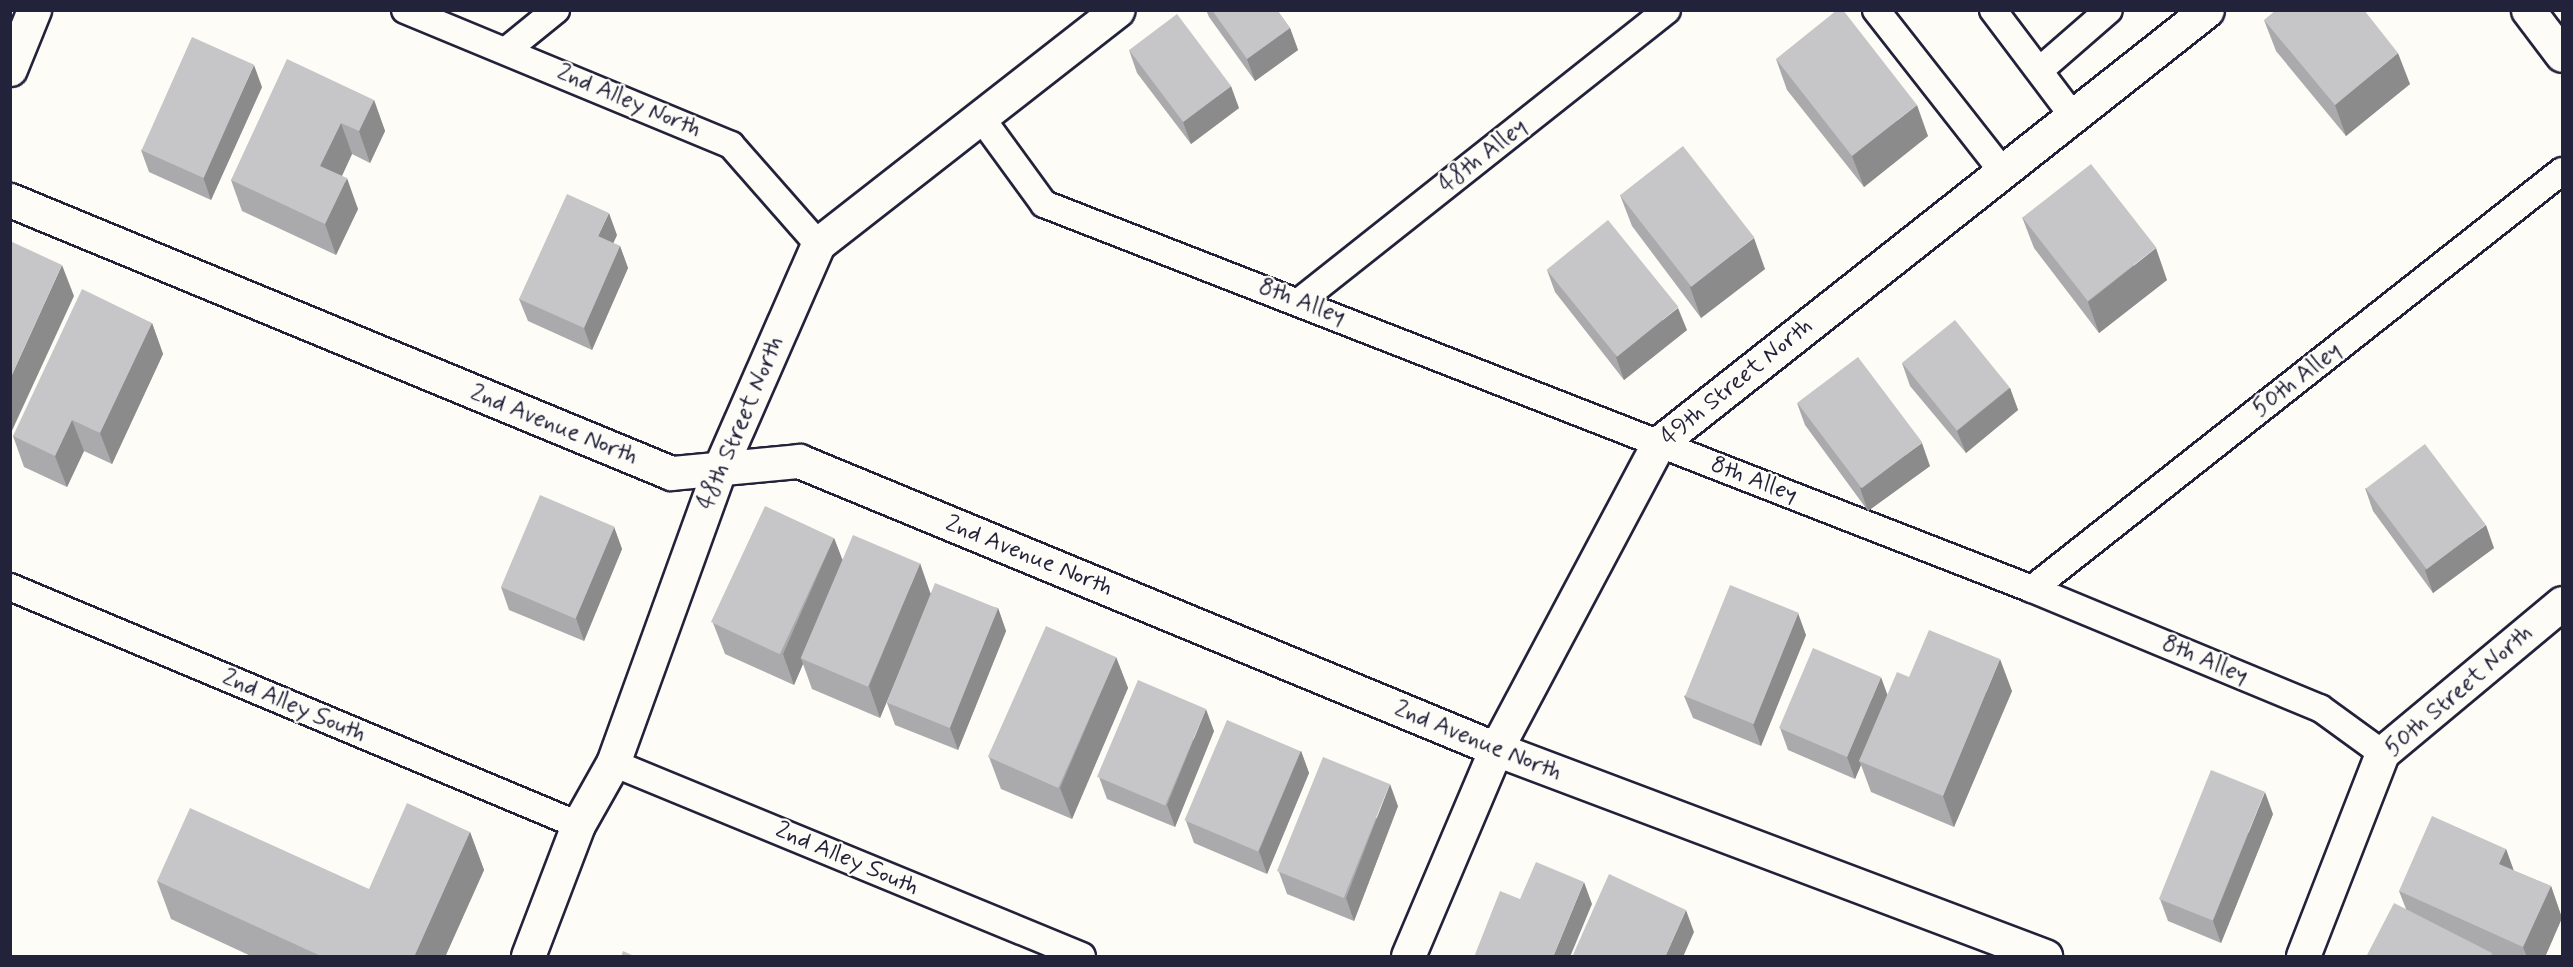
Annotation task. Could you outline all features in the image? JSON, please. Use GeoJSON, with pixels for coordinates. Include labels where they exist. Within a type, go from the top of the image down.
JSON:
{"type":"FeatureCollection","features":[{"type":"Feature","properties":{"kind":"street"},"geometry":{"type":"LineString","coordinates":[[10,69],[34,10]]}},
{"type":"Feature","properties":{"kind":"street","name":"48th Street North"},"geometry":{"type":"LineString","coordinates":[[528,957],[578,825],[613,763],[719,470],[818,244],[982,119],[1117,10]]}},
{"type":"Feature","properties":{"kind":"street","name":"49th Street North"},"geometry":{"type":"LineString","coordinates":[[1408,957],[1496,749],[1659,443],[2207,10]]}},
{"type":"Feature","properties":{"kind":"street"},"geometry":{"type":"LineString","coordinates":[[2528,10],[2562,55]]}},
{"type":"Feature","properties":{"kind":"street","name":"2nd Avenue North"},"geometry":{"type":"LineString","coordinates":[[10,200],[671,473],[800,461],[1496,749],[2044,957]]}},
{"type":"Feature","properties":{"kind":"street","name":"50th Street North"},"geometry":{"type":"LineString","coordinates":[[2303,957],[2382,753],[2562,603]]}},
{"type":"Feature","properties":{"kind":"lane","name":"2nd Alley North"},"geometry":{"type":"LineString","coordinates":[[405,10],[508,49],[731,145],[818,244]]}},
{"type":"Feature","properties":{"kind":"lane"},"geometry":{"type":"LineString","coordinates":[[508,49],[556,10]]}},
{"type":"Feature","properties":{"kind":"lane","name":"48th Alley"},"geometry":{"type":"LineString","coordinates":[[1300,301],[1666,10]]}},
{"type":"Feature","properties":{"kind":"lane"},"geometry":{"type":"LineString","coordinates":[[1876,10],[2003,172]]}},
{"type":"Feature","properties":{"kind":"lane"},"geometry":{"type":"LineString","coordinates":[[1994,10],[2073,116]]}},
{"type":"Feature","properties":{"kind":"lane"},"geometry":{"type":"LineString","coordinates":[[2040,70],[2109,10]]}},
{"type":"Feature","properties":{"kind":"lane","name":"8th Alley"},"geometry":{"type":"LineString","coordinates":[[982,119],[1044,204],[1300,301],[2032,589],[2319,708],[2382,753]]}},
{"type":"Feature","properties":{"kind":"lane","name":"50th Alley"},"geometry":{"type":"LineString","coordinates":[[2032,589],[2562,171]]}},
{"type":"Feature","properties":{"kind":"lane","name":"2nd Alley South"},"geometry":{"type":"LineString","coordinates":[[10,587],[578,825]]}},
{"type":"Feature","properties":{"kind":"lane","name":"2nd Alley South"},"geometry":{"type":"LineString","coordinates":[[613,763],[1082,957]]}},
{"type":"Feature","properties":{"kind":"building"},"geometry":{"type":"Polygon","coordinates":[[[1212,10],[1277,10],[1290,28],[1247,59],[1212,10]]]}},
{"type":"Feature","properties":{"kind":"building"},"geometry":{"type":"Polygon","coordinates":[[[1837,10],[1843,10],[1917,105],[1852,156],[1776,59],[1837,10]]]}},
{"type":"Feature","properties":{"kind":"building"},"geometry":{"type":"Polygon","coordinates":[[[2276,10],[2364,10],[2398,53],[2335,105],[2264,20],[2276,10]]]}},
{"type":"Feature","properties":{"kind":"building"},"geometry":{"type":"Polygon","coordinates":[[[1177,14],[1231,86],[1183,122],[1129,50],[1177,14]]]}},
{"type":"Feature","properties":{"kind":"building"},"geometry":{"type":"Polygon","coordinates":[[[192,37],[254,65],[204,178],[142,150],[192,37]]]}},
{"type":"Feature","properties":{"kind":"building"},"geometry":{"type":"Polygon","coordinates":[[[287,59],[374,100],[359,131],[341,123],[320,166],[347,178],[325,224],[231,180],[287,59]]]}},
{"type":"Feature","properties":{"kind":"building"},"geometry":{"type":"Polygon","coordinates":[[[1683,146],[1754,237],[1691,287],[1620,195],[1683,146]]]}},
{"type":"Feature","properties":{"kind":"building"},"geometry":{"type":"Polygon","coordinates":[[[2091,164],[2156,248],[2088,301],[2022,218],[2091,164]]]}},
{"type":"Feature","properties":{"kind":"building"},"geometry":{"type":"Polygon","coordinates":[[[567,194],[609,213],[598,236],[620,246],[584,328],[519,299],[567,194]]]}},
{"type":"Feature","properties":{"kind":"building"},"geometry":{"type":"Polygon","coordinates":[[[1608,220],[1678,307],[1617,357],[1547,270],[1608,220]]]}},
{"type":"Feature","properties":{"kind":"building"},"geometry":{"type":"Polygon","coordinates":[[[10,241],[62,265],[10,379],[10,241]]]}},
{"type":"Feature","properties":{"kind":"building"},"geometry":{"type":"Polygon","coordinates":[[[82,289],[152,323],[100,433],[72,420],[55,456],[13,436],[82,289]]]}},
{"type":"Feature","properties":{"kind":"building"},"geometry":{"type":"Polygon","coordinates":[[[1955,320],[2010,388],[1957,430],[1902,363],[1955,320]]]}},
{"type":"Feature","properties":{"kind":"building"},"geometry":{"type":"Polygon","coordinates":[[[1858,357],[1922,442],[1862,488],[1797,403],[1858,357]]]}},
{"type":"Feature","properties":{"kind":"building"},"geometry":{"type":"Polygon","coordinates":[[[2425,444],[2486,525],[2427,569],[2366,489],[2425,444]]]}},
{"type":"Feature","properties":{"kind":"building"},"geometry":{"type":"Polygon","coordinates":[[[540,495],[615,527],[575,619],[501,587],[540,495]]]}},
{"type":"Feature","properties":{"kind":"building"},"geometry":{"type":"Polygon","coordinates":[[[765,506],[834,538],[780,654],[711,622],[765,506]]]}},
{"type":"Feature","properties":{"kind":"building"},"geometry":{"type":"Polygon","coordinates":[[[853,535],[920,564],[868,687],[801,658],[853,535]]]}},
{"type":"Feature","properties":{"kind":"building"},"geometry":{"type":"Polygon","coordinates":[[[935,583],[998,608],[950,728],[887,703],[935,583]]]}},
{"type":"Feature","properties":{"kind":"building"},"geometry":{"type":"Polygon","coordinates":[[[1730,585],[1799,613],[1754,724],[1685,696],[1730,585]]]}},
{"type":"Feature","properties":{"kind":"building"},"geometry":{"type":"Polygon","coordinates":[[[1046,626],[1116,657],[1058,788],[988,757],[1046,626]]]}},
{"type":"Feature","properties":{"kind":"building"},"geometry":{"type":"Polygon","coordinates":[[[1929,630],[2000,659],[1943,796],[1859,761],[1897,672],[1909,677],[1929,630]]]}},
{"type":"Feature","properties":{"kind":"building"},"geometry":{"type":"Polygon","coordinates":[[[1813,648],[1881,677],[1847,757],[1779,728],[1813,648]]]}},
{"type":"Feature","properties":{"kind":"building"},"geometry":{"type":"Polygon","coordinates":[[[1138,680],[1206,709],[1165,806],[1097,777],[1138,680]]]}},
{"type":"Feature","properties":{"kind":"building"},"geometry":{"type":"Polygon","coordinates":[[[1227,720],[1301,751],[1258,852],[1184,820],[1227,720]]]}},
{"type":"Feature","properties":{"kind":"building"},"geometry":{"type":"Polygon","coordinates":[[[1323,757],[1390,784],[1344,898],[1277,871],[1323,757]]]}},
{"type":"Feature","properties":{"kind":"building"},"geometry":{"type":"Polygon","coordinates":[[[2211,770],[2265,792],[2213,921],[2159,899],[2211,770]]]}},
{"type":"Feature","properties":{"kind":"building"},"geometry":{"type":"Polygon","coordinates":[[[407,803],[470,832],[414,957],[323,957],[157,881],[190,808],[369,889],[407,803]]]}},
{"type":"Feature","properties":{"kind":"building"},"geometry":{"type":"Polygon","coordinates":[[[2432,816],[2506,849],[2499,864],[2551,886],[2523,947],[2399,891],[2432,816]]]}},
{"type":"Feature","properties":{"kind":"building"},"geometry":{"type":"Polygon","coordinates":[[[1536,862],[1584,882],[1553,957],[1474,957],[1500,891],[1520,899],[1536,862]]]}},
{"type":"Feature","properties":{"kind":"building"},"geometry":{"type":"Polygon","coordinates":[[[1609,874],[1686,910],[1665,957],[1572,957],[1609,874]]]}},
{"type":"Feature","properties":{"kind":"building"},"geometry":{"type":"Polygon","coordinates":[[[2394,903],[2492,953],[2491,957],[2366,957],[2394,903]]]}},
{"type":"Feature","properties":{"kind":"building"},"geometry":{"type":"Polygon","coordinates":[[[623,951],[636,957],[621,957],[623,951]]]}}]}
